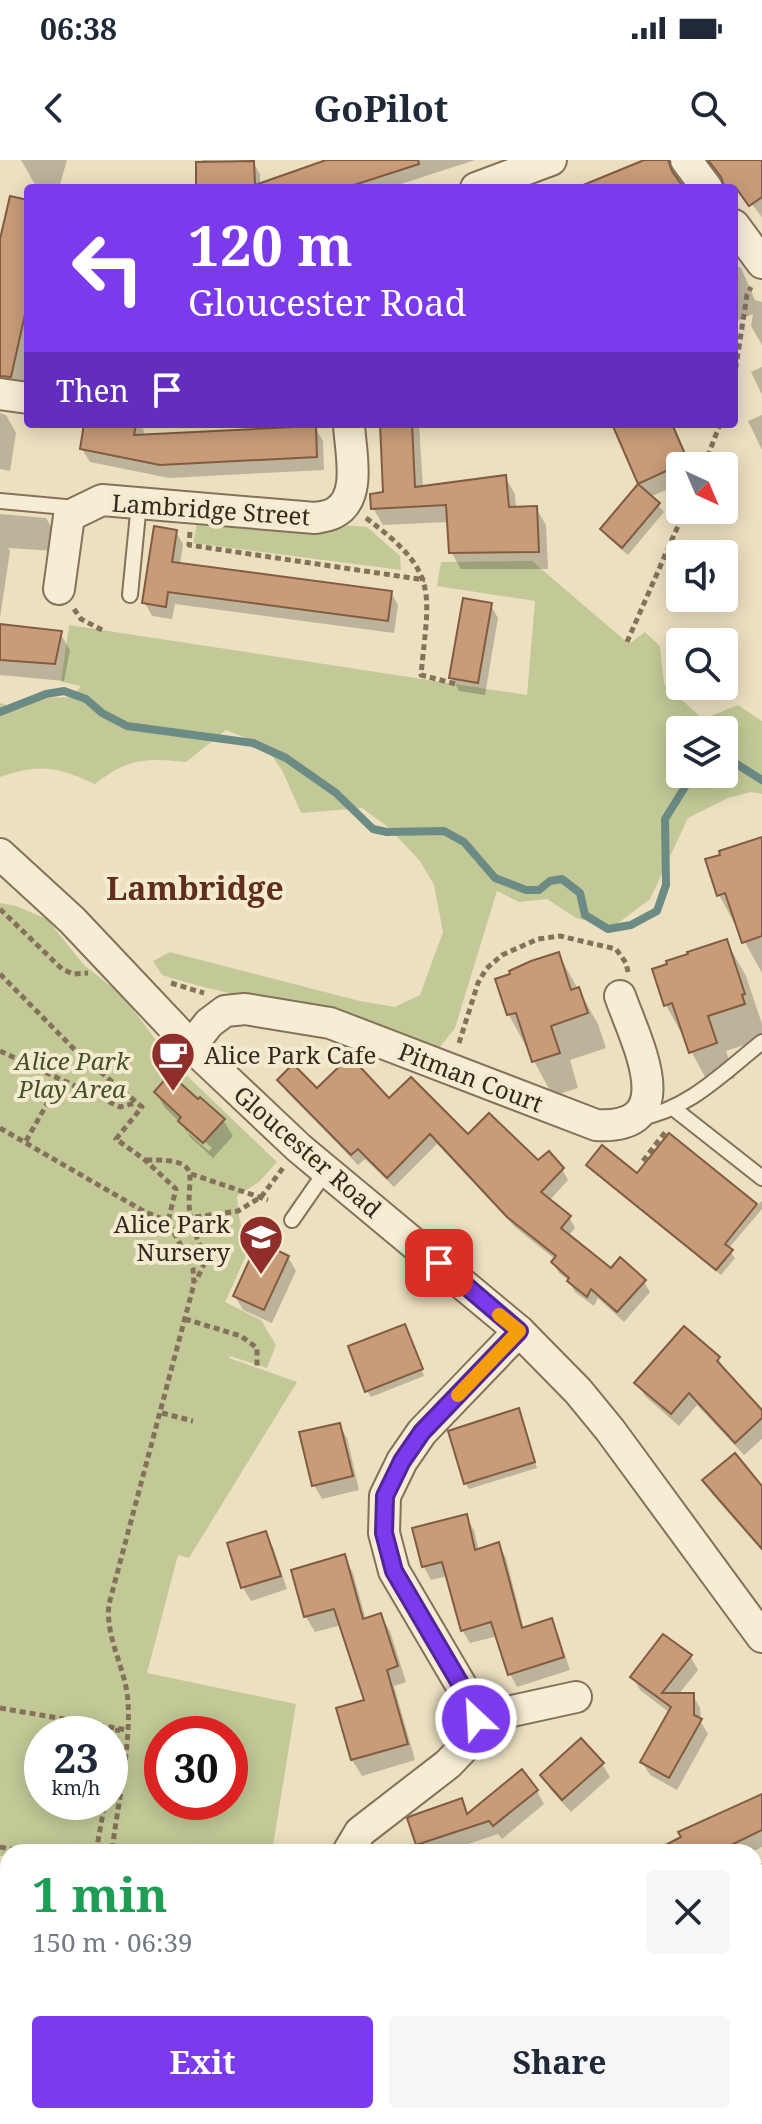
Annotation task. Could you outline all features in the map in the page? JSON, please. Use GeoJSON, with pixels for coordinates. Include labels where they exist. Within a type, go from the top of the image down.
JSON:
{"type":"FeatureCollection","features":[{"type":"Feature","properties":{"kind":"street"},"geometry":{"type":"LineString","coordinates":[[487,184],[551,160]]}},
{"type":"Feature","properties":{"kind":"street"},"geometry":{"type":"LineString","coordinates":[[686,160],[704,184]]}},
{"type":"Feature","properties":{"kind":"street"},"geometry":{"type":"LineString","coordinates":[[0,394],[24,397]]}},
{"type":"Feature","properties":{"kind":"street","name":"Lambridge Street"},"geometry":{"type":"LineString","coordinates":[[59,589],[69,516],[102,500],[315,518],[334,513],[345,503],[352,487],[349,428]]}},
{"type":"Feature","properties":{"kind":"street","name":"Gloucester Road"},"geometry":{"type":"LineString","coordinates":[[0,854],[53,901],[191,1046],[299,1148],[519,1331],[578,1391],[762,1637]]}},
{"type":"Feature","properties":{"kind":"street"},"geometry":{"type":"LineString","coordinates":[[623,1004],[649,1081],[647,1104],[635,1119]]}},
{"type":"Feature","properties":{"kind":"street","name":"Pitman Court"},"geometry":{"type":"LineString","coordinates":[[191,1046],[209,1023],[225,1011],[245,1009],[300,1018],[330,1023],[596,1125],[616,1126],[635,1119]]}},
{"type":"Feature","properties":{"kind":"street"},"geometry":{"type":"LineString","coordinates":[[353,1844],[360,1832],[448,1764],[471,1740],[476,1719],[468,1697],[394,1571],[384,1533],[385,1496],[402,1461],[422,1432],[519,1331]]}},
{"type":"Feature","properties":{"kind":"street"},"geometry":{"type":"LineString","coordinates":[[476,1719],[576,1697]]}},
{"type":"Feature","properties":{"kind":"lane"},"geometry":{"type":"LineString","coordinates":[[0,501],[84,509]]}},
{"type":"Feature","properties":{"kind":"lane"},"geometry":{"type":"LineString","coordinates":[[130,595],[139,503]]}},
{"type":"Feature","properties":{"kind":"lane"},"geometry":{"type":"LineString","coordinates":[[635,1119],[656,1115],[689,1101],[762,1042]]}},
{"type":"Feature","properties":{"kind":"lane"},"geometry":{"type":"LineString","coordinates":[[673,1108],[762,1178]]}},
{"type":"Feature","properties":{"kind":"lane"},"geometry":{"type":"LineString","coordinates":[[292,1220],[326,1171]]}},
{"type":"Feature","properties":{"kind":"path"},"geometry":{"type":"LineString","coordinates":[[738,353],[747,295],[747,245]]}},
{"type":"Feature","properties":{"kind":"path"},"geometry":{"type":"LineString","coordinates":[[709,452],[718,428]]}},
{"type":"Feature","properties":{"kind":"path"},"geometry":{"type":"LineString","coordinates":[[345,503],[395,541],[425,580],[428,601],[421,675],[456,684]]}},
{"type":"Feature","properties":{"kind":"path"},"geometry":{"type":"LineString","coordinates":[[193,507],[189,545],[425,580]]}},
{"type":"Feature","properties":{"kind":"path"},"geometry":{"type":"LineString","coordinates":[[627,642],[679,524]]}},
{"type":"Feature","properties":{"kind":"path"},"geometry":{"type":"LineString","coordinates":[[59,589],[81,619],[102,630]]}},
{"type":"Feature","properties":{"kind":"path"},"geometry":{"type":"LineString","coordinates":[[0,909],[62,969],[73,974],[84,974],[117,968]]}},
{"type":"Feature","properties":{"kind":"path"},"geometry":{"type":"LineString","coordinates":[[460,1035],[486,969],[502,955],[538,939],[560,936],[616,949],[626,963],[635,1001],[623,1004]]}},
{"type":"Feature","properties":{"kind":"path"},"geometry":{"type":"LineString","coordinates":[[0,974],[78,1053],[142,1107],[116,1139],[145,1160],[176,1189],[168,1221],[193,1269],[194,1284]]}},
{"type":"Feature","properties":{"kind":"path"},"geometry":{"type":"LineString","coordinates":[[161,980],[205,993]]}},
{"type":"Feature","properties":{"kind":"path"},"geometry":{"type":"LineString","coordinates":[[0,1051],[120,1107],[136,1103]]}},
{"type":"Feature","properties":{"kind":"path"},"geometry":{"type":"LineString","coordinates":[[26,1141],[48,1102]]}},
{"type":"Feature","properties":{"kind":"path"},"geometry":{"type":"LineString","coordinates":[[0,1128],[145,1212],[168,1221],[238,1211],[261,1197],[299,1148]]}},
{"type":"Feature","properties":{"kind":"path"},"geometry":{"type":"LineString","coordinates":[[643,1161],[668,1129]]}},
{"type":"Feature","properties":{"kind":"path"},"geometry":{"type":"LineString","coordinates":[[145,1160],[168,1160],[183,1164],[191,1174],[268,1200]]}},
{"type":"Feature","properties":{"kind":"path"},"geometry":{"type":"LineString","coordinates":[[127,1716],[128,1700],[107,1620],[194,1284],[205,1262],[191,1219],[191,1174]]}},
{"type":"Feature","properties":{"kind":"path"},"geometry":{"type":"LineString","coordinates":[[185,1319],[241,1336],[257,1348],[257,1368]]}},
{"type":"Feature","properties":{"kind":"path"},"geometry":{"type":"LineString","coordinates":[[162,1413],[193,1421]]}},
{"type":"Feature","properties":{"kind":"path"},"geometry":{"type":"LineString","coordinates":[[0,1708],[47,1716]]}},
{"type":"Feature","properties":{"kind":"path"},"geometry":{"type":"LineString","coordinates":[[97,1844],[102,1820]]}},
{"type":"Feature","properties":{"kind":"path"},"geometry":{"type":"LineString","coordinates":[[113,1844],[116,1820]]}},
{"type":"Feature","properties":{"kind":"green space"},"geometry":{"type":"Polygon","coordinates":[[[199,514],[367,527],[400,556],[401,570],[193,543],[199,514]]]}},
{"type":"Feature","properties":{"kind":"green space"},"geometry":{"type":"Polygon","coordinates":[[[532,561],[629,644],[645,632],[660,646],[666,700],[682,700],[700,716],[666,716],[666,788],[738,788],[738,716],[710,716],[738,705],[762,721],[762,794],[751,792],[728,798],[688,818],[650,899],[613,927],[576,918],[547,899],[519,902],[497,891],[455,1028],[440,1047],[415,1045],[324,1014],[162,975],[153,961],[170,952],[360,1001],[395,1007],[420,995],[443,932],[434,885],[420,861],[388,827],[362,808],[301,813],[282,770],[264,745],[226,730],[186,762],[138,762],[117,769],[95,784],[49,769],[27,770],[0,777],[0,703],[10,706],[44,698],[72,697],[81,686],[61,682],[69,625],[527,695],[535,601],[437,586],[441,562],[532,561]]]}},
{"type":"Feature","properties":{"kind":"green space","name":"Alice Park Play Area"},"geometry":{"type":"Polygon","coordinates":[[[0,903],[47,919],[84,965],[123,996],[161,1047],[160,1050],[277,1162],[259,1182],[237,1196],[242,1227],[252,1242],[225,1302],[261,1320],[276,1345],[267,1368],[229,1358],[297,1382],[189,1558],[178,1555],[147,1673],[296,1704],[273,1844],[0,1844],[0,903]]]}},
{"type":"Feature","properties":{"kind":"building"},"geometry":{"type":"Polygon","coordinates":[[[326,160],[418,160],[419,164],[357,184],[258,184],[326,160]]]}},
{"type":"Feature","properties":{"kind":"building"},"geometry":{"type":"Polygon","coordinates":[[[644,160],[668,160],[681,184],[586,184],[644,160]]]}},
{"type":"Feature","properties":{"kind":"building"},"geometry":{"type":"Polygon","coordinates":[[[708,160],[762,160],[762,197],[749,206],[738,191],[738,184],[724,184],[708,160]]]}},
{"type":"Feature","properties":{"kind":"building"},"geometry":{"type":"Polygon","coordinates":[[[254,161],[255,184],[196,184],[196,162],[254,161]]]}},
{"type":"Feature","properties":{"kind":"building"},"geometry":{"type":"Polygon","coordinates":[[[10,196],[24,199],[24,319],[11,377],[0,376],[0,239],[10,196]]]}},
{"type":"Feature","properties":{"kind":"building"},"geometry":{"type":"Polygon","coordinates":[[[83,428],[135,428],[134,435],[316,428],[317,457],[160,465],[80,449],[83,428]]]}},
{"type":"Feature","properties":{"kind":"building"},"geometry":{"type":"Polygon","coordinates":[[[380,428],[412,428],[415,487],[506,475],[509,507],[537,506],[539,552],[449,553],[446,505],[371,509],[370,494],[383,492],[380,428]]]}},
{"type":"Feature","properties":{"kind":"building"},"geometry":{"type":"Polygon","coordinates":[[[614,428],[674,428],[684,452],[666,452],[666,471],[638,484],[614,428]]]}},
{"type":"Feature","properties":{"kind":"building"},"geometry":{"type":"Polygon","coordinates":[[[638,484],[660,503],[622,548],[600,529],[638,484]]]}},
{"type":"Feature","properties":{"kind":"building"},"geometry":{"type":"Polygon","coordinates":[[[154,526],[177,530],[172,562],[392,591],[388,621],[168,592],[166,607],[142,603],[154,526]]]}},
{"type":"Feature","properties":{"kind":"building"},"geometry":{"type":"Polygon","coordinates":[[[463,598],[492,603],[478,683],[449,678],[463,598]]]}},
{"type":"Feature","properties":{"kind":"building"},"geometry":{"type":"Polygon","coordinates":[[[0,624],[62,631],[55,664],[0,660],[0,624]]]}},
{"type":"Feature","properties":{"kind":"building"},"geometry":{"type":"Polygon","coordinates":[[[762,837],[762,936],[742,943],[725,893],[717,896],[705,859],[720,855],[719,851],[762,837]]]}},
{"type":"Feature","properties":{"kind":"building"},"geometry":{"type":"Polygon","coordinates":[[[727,939],[745,994],[742,995],[745,1004],[708,1016],[717,1043],[689,1053],[672,1003],[664,1006],[652,969],[687,952],[727,939]]]}},
{"type":"Feature","properties":{"kind":"building"},"geometry":{"type":"Polygon","coordinates":[[[559,952],[571,990],[579,987],[588,1013],[551,1026],[560,1053],[532,1062],[516,1013],[507,1015],[495,979],[531,961],[559,952]]]}},
{"type":"Feature","properties":{"kind":"building"},"geometry":{"type":"Polygon","coordinates":[[[350,1056],[389,1098],[411,1077],[468,1134],[489,1113],[538,1160],[549,1151],[564,1168],[541,1192],[571,1216],[561,1228],[611,1268],[620,1257],[646,1280],[617,1312],[591,1289],[587,1297],[567,1281],[569,1278],[551,1262],[556,1256],[507,1217],[430,1134],[387,1178],[358,1149],[351,1155],[277,1080],[293,1064],[317,1088],[350,1056]]]}},
{"type":"Feature","properties":{"kind":"building"},"geometry":{"type":"Polygon","coordinates":[[[170,1074],[225,1119],[203,1143],[178,1121],[181,1117],[154,1092],[170,1074]]]}},
{"type":"Feature","properties":{"kind":"building"},"geometry":{"type":"Polygon","coordinates":[[[669,1133],[757,1204],[725,1244],[733,1250],[716,1270],[586,1165],[602,1145],[637,1173],[669,1133]]]}},
{"type":"Feature","properties":{"kind":"building","name":"Alice Park Nursery"},"geometry":{"type":"Polygon","coordinates":[[[258,1241],[289,1256],[264,1310],[233,1296],[258,1241]]]}},
{"type":"Feature","properties":{"kind":"building"},"geometry":{"type":"Polygon","coordinates":[[[405,1324],[423,1369],[365,1392],[348,1346],[405,1324]]]}},
{"type":"Feature","properties":{"kind":"building"},"geometry":{"type":"Polygon","coordinates":[[[684,1326],[720,1357],[717,1361],[762,1410],[762,1418],[735,1443],[689,1393],[671,1414],[634,1383],[684,1326]]]}},
{"type":"Feature","properties":{"kind":"building"},"geometry":{"type":"Polygon","coordinates":[[[519,1408],[535,1462],[464,1484],[448,1431],[519,1408]]]}},
{"type":"Feature","properties":{"kind":"building"},"geometry":{"type":"Polygon","coordinates":[[[340,1423],[353,1476],[312,1486],[299,1432],[340,1423]]]}},
{"type":"Feature","properties":{"kind":"building"},"geometry":{"type":"Polygon","coordinates":[[[735,1453],[762,1486],[762,1549],[702,1480],[735,1453]]]}},
{"type":"Feature","properties":{"kind":"building"},"geometry":{"type":"Polygon","coordinates":[[[467,1514],[475,1550],[499,1542],[522,1628],[552,1618],[564,1657],[508,1675],[491,1622],[461,1631],[442,1562],[422,1567],[412,1528],[467,1514]]]}},
{"type":"Feature","properties":{"kind":"building"},"geometry":{"type":"Polygon","coordinates":[[[266,1531],[281,1576],[241,1588],[227,1543],[266,1531]]]}},
{"type":"Feature","properties":{"kind":"building"},"geometry":{"type":"Polygon","coordinates":[[[345,1554],[363,1619],[381,1613],[398,1666],[387,1670],[408,1744],[351,1760],[336,1708],[364,1700],[334,1609],[304,1617],[291,1570],[345,1554]]]}},
{"type":"Feature","properties":{"kind":"building"},"geometry":{"type":"Polygon","coordinates":[[[663,1634],[692,1655],[662,1693],[694,1693],[694,1715],[702,1719],[669,1778],[640,1762],[671,1707],[630,1677],[663,1634]]]}},
{"type":"Feature","properties":{"kind":"building"},"geometry":{"type":"Polygon","coordinates":[[[581,1738],[604,1763],[562,1800],[540,1775],[581,1738]]]}},
{"type":"Feature","properties":{"kind":"building"},"geometry":{"type":"Polygon","coordinates":[[[522,1769],[538,1790],[493,1826],[489,1821],[419,1844],[416,1844],[407,1818],[462,1798],[467,1814],[522,1769]]]}},
{"type":"Feature","properties":{"kind":"building"},"geometry":{"type":"Polygon","coordinates":[[[762,1794],[762,1830],[733,1844],[667,1844],[681,1837],[678,1832],[762,1794]]]}},
{"type":"Feature","properties":{"kind":"waterway"},"geometry":{"type":"LineString","coordinates":[[0,712],[46,694],[64,691],[86,699],[102,713],[127,726],[253,743],[286,758],[336,793],[373,829],[387,832],[444,831],[464,842],[495,878],[526,890],[539,890],[550,881],[562,879],[580,893],[585,915],[608,929],[631,925],[657,911],[666,885],[665,819],[684,788]]}},
{"type":"Feature","properties":{"kind":"waterway"},"geometry":{"type":"LineString","coordinates":[[738,765],[762,780]]}},
{"type":"Feature","properties":{"kind":"slow traffic"},"geometry":{"type":"LineString","coordinates":[[458,1395],[519,1331],[499,1315]]}},
{"type":"Feature","properties":{"kind":"place","name":"Alice Park Cafe"},"geometry":{"type":"Point","coordinates":[173,1093]}},
{"type":"Feature","properties":{"kind":"place","name":"Alice Park Nursery"},"geometry":{"type":"Point","coordinates":[261,1276]}},
{"type":"Feature","properties":{"kind":"district","name":"Lambridge"},"geometry":{"type":"Point","coordinates":[195,887]}},
{"type":"Feature","properties":{"kind":"route"},"geometry":{"type":"LineString","coordinates":[[439,1263],[519,1331],[422,1432],[402,1461],[385,1496],[384,1533],[394,1571],[468,1697],[476,1719]]}}]}
